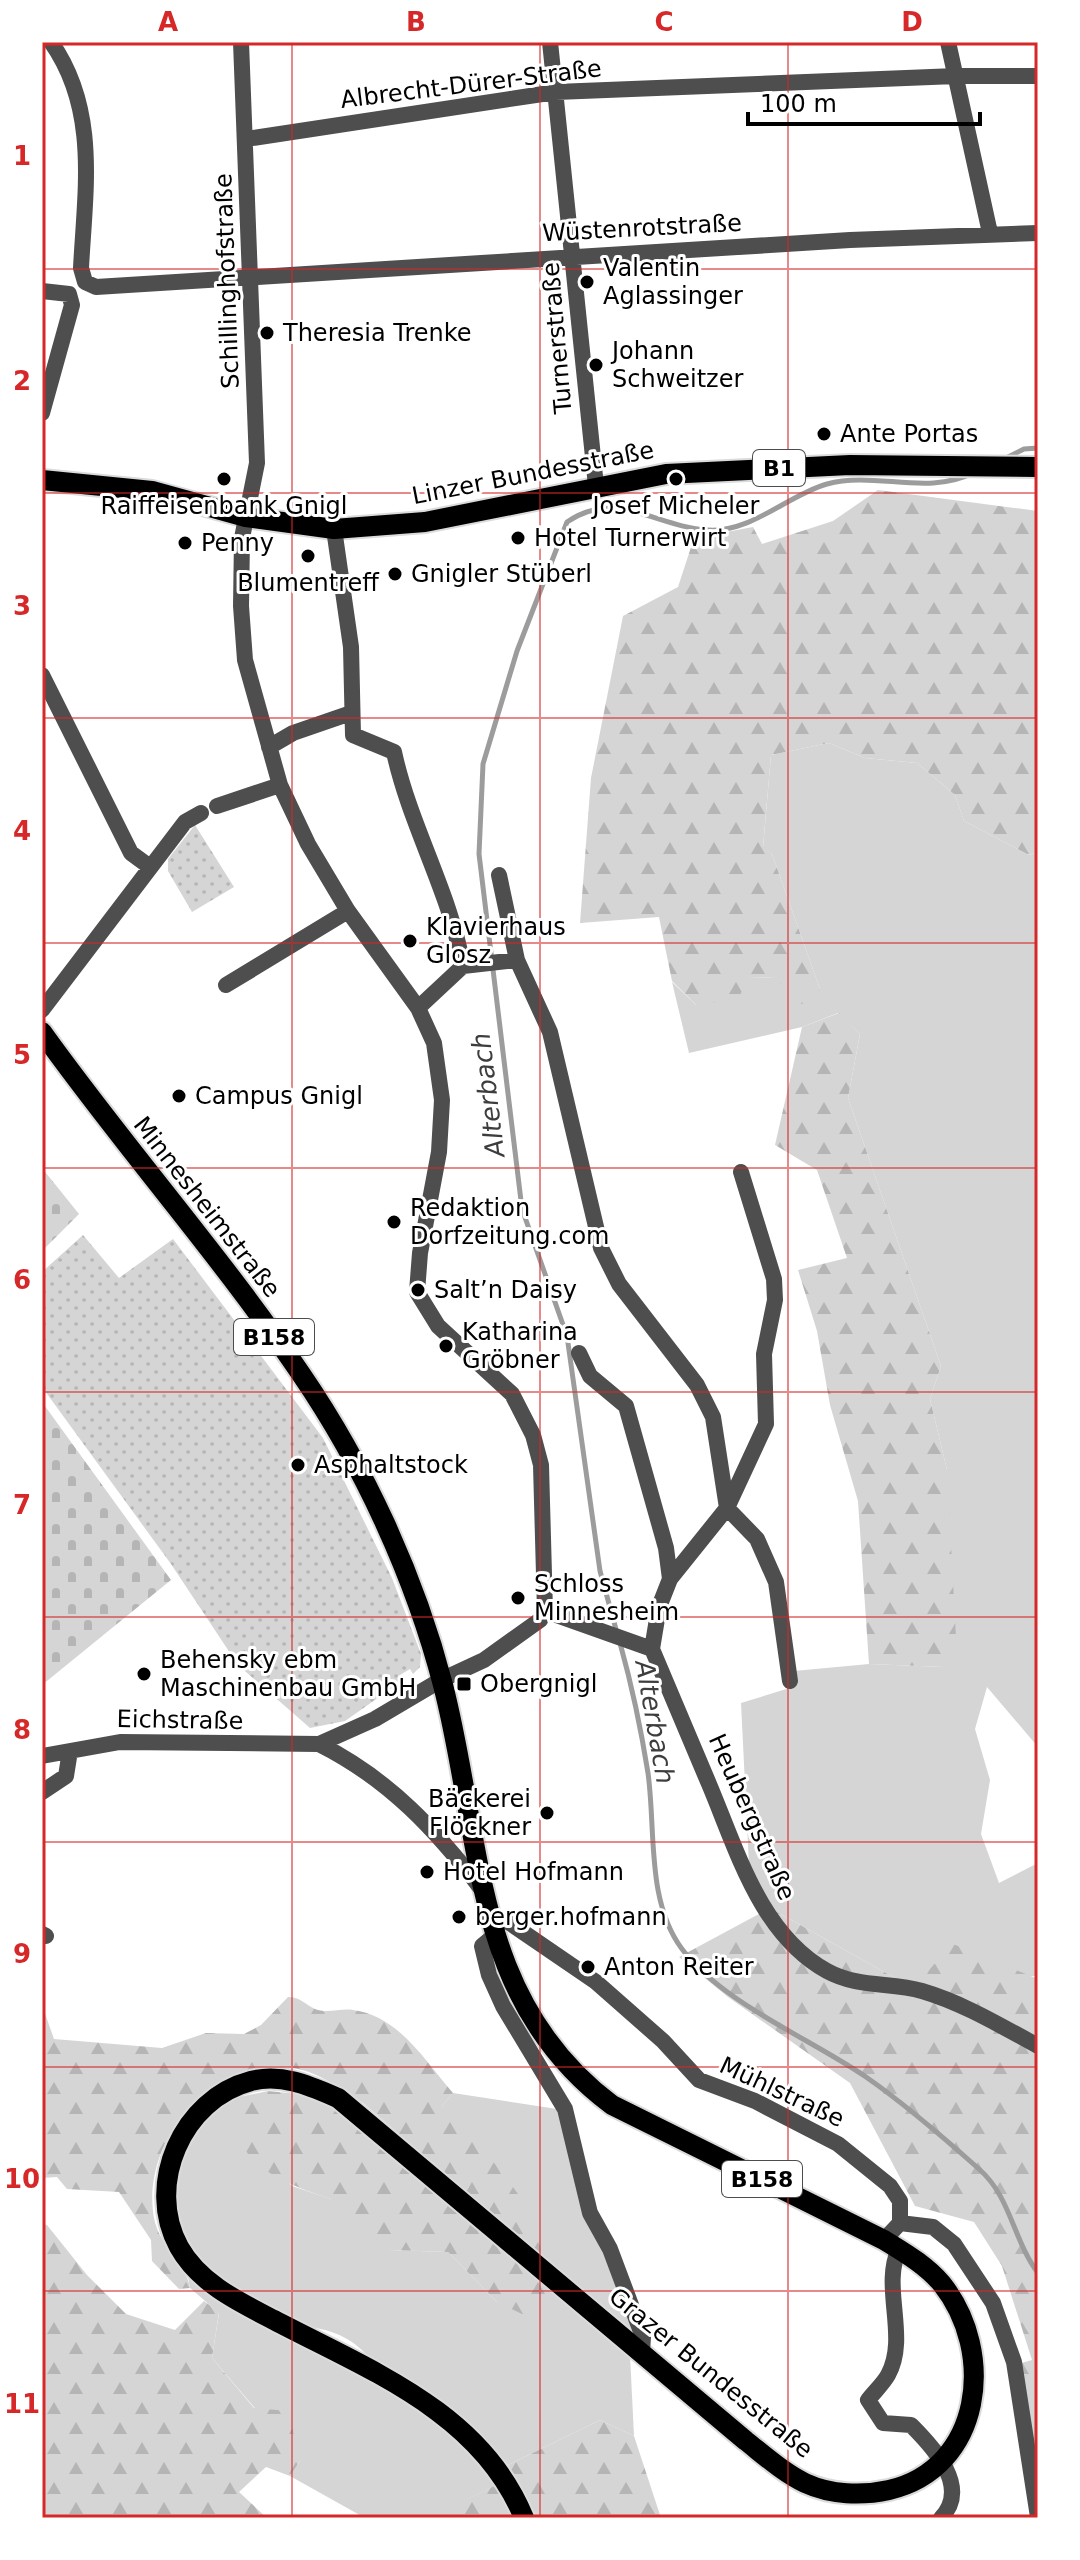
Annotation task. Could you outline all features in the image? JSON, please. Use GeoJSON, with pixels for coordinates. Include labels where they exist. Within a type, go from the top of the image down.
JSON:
{"type":"FeatureCollection","features":[{"type":"Feature","properties":{"kind":"main road","name":"Linzer Bundesstraße"},"geometry":{"type":"LineString","coordinates":[[42,480],[152,491],[246,517],[334,529],[425,522],[666,474],[762,468],[1038,467]]}},
{"type":"Feature","properties":{"kind":"main road","name":"Minnesheimstraße"},"geometry":{"type":"LineString","coordinates":[[42,1032],[110,1125],[250,1304],[320,1404],[357,1468],[398,1557],[441,1680]]}},
{"type":"Feature","properties":{"kind":"main road","name":"Grazer Bundesstraße"},"geometry":{"type":"LineString","coordinates":[[441,1680],[461,1760],[492,1930],[512,1986],[545,2039],[582,2082],[612,2105],[892,2244],[924,2265],[942,2285],[968,2332],[975,2364],[975,2395],[966,2425],[942,2461],[928,2474],[900,2487],[871,2494],[836,2493],[806,2484],[773,2463],[338,2098],[302,2082],[252,2081],[228,2090],[201,2111],[181,2136],[169,2164],[165,2193],[169,2222],[191,2265],[239,2302],[419,2398],[448,2418],[497,2466],[524,2518]]}},
{"type":"Feature","properties":{"kind":"street"},"geometry":{"type":"LineString","coordinates":[[42,48],[50,42]]}},
{"type":"Feature","properties":{"kind":"street","name":"Wüstenrotstraße"},"geometry":{"type":"LineString","coordinates":[[50,42],[71,76],[84,113],[87,149],[81,268],[85,282],[96,287],[574,256],[1038,233]]}},
{"type":"Feature","properties":{"kind":"street","name":"Schillinghofstraße"},"geometry":{"type":"LineString","coordinates":[[241,42],[257,463],[246,517]]}},
{"type":"Feature","properties":{"kind":"street","name":"Turnerstraße"},"geometry":{"type":"LineString","coordinates":[[550,42],[596,486]]}},
{"type":"Feature","properties":{"kind":"street"},"geometry":{"type":"LineString","coordinates":[[948,42],[990,233]]}},
{"type":"Feature","properties":{"kind":"street","name":"Albrecht-Dürer-Straße"},"geometry":{"type":"LineString","coordinates":[[246,139],[556,92],[956,76],[1038,76]]}},
{"type":"Feature","properties":{"kind":"street"},"geometry":{"type":"LineString","coordinates":[[42,291],[69,294],[72,305],[42,413]]}},
{"type":"Feature","properties":{"kind":"street"},"geometry":{"type":"LineString","coordinates":[[246,517],[242,538],[241,606],[245,660],[280,785],[308,844],[348,911],[418,1008],[434,1043],[442,1100],[439,1152],[420,1253],[417,1292],[438,1326],[512,1394],[533,1435],[541,1465],[545,1611],[540,1620],[514,1642],[441,1680]]}},
{"type":"Feature","properties":{"kind":"street"},"geometry":{"type":"LineString","coordinates":[[334,529],[351,647],[353,735],[394,752],[404,798],[455,923],[463,966]]}},
{"type":"Feature","properties":{"kind":"street"},"geometry":{"type":"LineString","coordinates":[[42,675],[131,853],[150,867]]}},
{"type":"Feature","properties":{"kind":"street"},"geometry":{"type":"LineString","coordinates":[[269,747],[293,733],[351,713]]}},
{"type":"Feature","properties":{"kind":"street"},"geometry":{"type":"LineString","coordinates":[[42,1010],[185,822],[209,810],[280,785]]}},
{"type":"Feature","properties":{"kind":"street"},"geometry":{"type":"LineString","coordinates":[[499,875],[509,960],[550,1032],[601,1248],[619,1284],[697,1385],[713,1417],[727,1508],[757,1539],[776,1582],[790,1681]]}},
{"type":"Feature","properties":{"kind":"street"},"geometry":{"type":"LineString","coordinates":[[226,985],[348,911]]}},
{"type":"Feature","properties":{"kind":"street"},"geometry":{"type":"LineString","coordinates":[[418,1008],[463,966],[509,960]]}},
{"type":"Feature","properties":{"kind":"street"},"geometry":{"type":"LineString","coordinates":[[545,1611],[652,1649],[659,1607],[670,1579],[727,1508],[766,1424],[764,1354],[775,1300],[774,1279],[741,1172]]}},
{"type":"Feature","properties":{"kind":"street"},"geometry":{"type":"LineString","coordinates":[[579,1353],[590,1376],[626,1406],[666,1548],[670,1579]]}},
{"type":"Feature","properties":{"kind":"street","name":"Heubergstraße"},"geometry":{"type":"LineString","coordinates":[[652,1649],[753,1887],[764,1908],[792,1943],[809,1959],[842,1979],[920,1990],[972,2011],[1038,2046]]}},
{"type":"Feature","properties":{"kind":"street","name":"Eichstraße"},"geometry":{"type":"LineString","coordinates":[[42,1756],[120,1742],[319,1744],[375,1719],[441,1680]]}},
{"type":"Feature","properties":{"kind":"street","name":"Eichstraße"},"geometry":{"type":"LineString","coordinates":[[319,1744],[356,1762],[419,1813],[484,1892]]}},
{"type":"Feature","properties":{"kind":"street"},"geometry":{"type":"LineString","coordinates":[[42,1792],[66,1776],[70,1751]]}},
{"type":"Feature","properties":{"kind":"street","name":"Mühlstraße"},"geometry":{"type":"LineString","coordinates":[[492,1930],[507,1921],[596,1982],[663,2041],[699,2080],[755,2101],[838,2144],[890,2186],[900,2201],[900,2223]]}},
{"type":"Feature","properties":{"kind":"street"},"geometry":{"type":"LineString","coordinates":[[492,1930],[482,1946],[489,1975],[503,2006],[565,2109],[590,2213],[610,2249],[643,2337],[642,2352]]}},
{"type":"Feature","properties":{"kind":"street"},"geometry":{"type":"LineString","coordinates":[[941,2518],[950,2500],[951,2487],[942,2461],[911,2425],[883,2423],[868,2400],[889,2374],[896,2338],[892,2244],[900,2223],[933,2227],[954,2244],[993,2303],[1014,2362],[1038,2517]]}},
{"type":"Feature","properties":{"kind":"green space"},"geometry":{"type":"Polygon","coordinates":[[[878,490],[1038,511],[1038,852],[1029,855],[964,821],[955,795],[917,763],[865,758],[829,743],[771,755],[763,847],[772,854],[820,989],[809,1003],[799,1004],[776,978],[748,977],[738,1000],[696,1005],[672,981],[659,917],[580,923],[591,778],[623,616],[678,587],[694,538],[753,527],[762,544],[833,521],[878,490]]]}},
{"type":"Feature","properties":{"kind":"green space"},"geometry":{"type":"Polygon","coordinates":[[[829,743],[865,758],[917,763],[955,795],[964,821],[1029,855],[1038,852],[1038,1747],[987,1687],[975,1729],[990,1780],[981,1834],[999,1883],[1038,1863],[1038,1979],[1035,1976],[904,1983],[770,1908],[749,1865],[741,1703],[796,1686],[794,1671],[869,1664],[944,1667],[947,1470],[930,1399],[941,1366],[848,1098],[860,1034],[838,1013],[802,1027],[689,1053],[672,982],[696,1005],[748,977],[776,978],[820,989],[772,854],[763,848],[771,755],[829,743]]]}},
{"type":"Feature","properties":{"kind":"green space"},"geometry":{"type":"Polygon","coordinates":[[[195,825],[234,887],[192,912],[168,871],[168,859],[195,825]]]}},
{"type":"Feature","properties":{"kind":"green space"},"geometry":{"type":"Polygon","coordinates":[[[839,1013],[860,1034],[848,1098],[941,1366],[930,1399],[947,1470],[956,1638],[944,1667],[869,1664],[858,1501],[830,1405],[817,1331],[798,1270],[847,1258],[817,1170],[775,1145],[802,1027],[839,1013]]]}},
{"type":"Feature","properties":{"kind":"green space"},"geometry":{"type":"Polygon","coordinates":[[[42,1168],[79,1214],[42,1251],[42,1168]]]}},
{"type":"Feature","properties":{"kind":"green space"},"geometry":{"type":"Polygon","coordinates":[[[83,1235],[119,1278],[173,1239],[323,1438],[392,1578],[421,1654],[420,1667],[413,1674],[410,1669],[400,1675],[402,1681],[345,1721],[310,1728],[238,1665],[171,1564],[42,1387],[42,1272],[83,1235]]]}},
{"type":"Feature","properties":{"kind":"green space"},"geometry":{"type":"Polygon","coordinates":[[[42,1402],[171,1580],[42,1685],[42,1402]]]}},
{"type":"Feature","properties":{"kind":"green space"},"geometry":{"type":"Polygon","coordinates":[[[770,1908],[904,1983],[916,1984],[953,1944],[1038,1979],[1038,2490],[1018,2364],[1032,2360],[1002,2266],[974,2222],[915,2206],[850,2083],[728,1997],[679,1957],[770,1908]]]}},
{"type":"Feature","properties":{"kind":"green space"},"geometry":{"type":"Polygon","coordinates":[[[288,1997],[320,2010],[369,2014],[384,2021],[410,2042],[453,2093],[442,2106],[488,2155],[520,2197],[539,2237],[540,2255],[363,2103],[323,2079],[298,2069],[268,2067],[239,2074],[213,2087],[190,2107],[172,2131],[159,2159],[153,2188],[154,2218],[161,2238],[184,2271],[190,2288],[179,2289],[152,2261],[151,2240],[119,2192],[67,2189],[57,2177],[42,2178],[42,2005],[54,2039],[162,2048],[206,2033],[244,2034],[261,2025],[288,1997]]]}},
{"type":"Feature","properties":{"kind":"green space"},"geometry":{"type":"Polygon","coordinates":[[[268,2091],[308,2095],[351,2118],[556,2290],[556,2305],[526,2316],[497,2302],[448,2252],[389,2250],[346,2227],[331,2199],[288,2183],[260,2166],[242,2143],[238,2129],[239,2097],[268,2091]]]}},
{"type":"Feature","properties":{"kind":"green space"},"geometry":{"type":"Polygon","coordinates":[[[453,2093],[557,2109],[635,2335],[540,2255],[442,2106],[453,2093]]]}},
{"type":"Feature","properties":{"kind":"green space"},"geometry":{"type":"Polygon","coordinates":[[[239,2097],[242,2105],[238,2129],[292,2186],[331,2199],[389,2250],[448,2252],[497,2302],[556,2290],[630,2355],[634,2436],[600,2420],[508,2465],[456,2412],[387,2372],[352,2342],[268,2310],[225,2282],[192,2246],[181,2224],[176,2201],[177,2175],[191,2139],[207,2119],[239,2097]]]}},
{"type":"Feature","properties":{"kind":"green space"},"geometry":{"type":"Polygon","coordinates":[[[42,2224],[47,2225],[87,2275],[126,2314],[175,2330],[204,2301],[219,2312],[212,2358],[254,2408],[288,2411],[300,2461],[290,2476],[266,2467],[239,2492],[267,2518],[42,2518],[42,2224]]]}},
{"type":"Feature","properties":{"kind":"green space"},"geometry":{"type":"Polygon","coordinates":[[[188,2277],[227,2302],[352,2370],[431,2420],[466,2450],[496,2485],[452,2507],[446,2518],[365,2518],[290,2476],[300,2461],[212,2358],[219,2313],[190,2288],[188,2277]]]}},
{"type":"Feature","properties":{"kind":"green space"},"geometry":{"type":"Polygon","coordinates":[[[600,2420],[634,2436],[661,2518],[536,2518],[508,2465],[600,2420]]]}},
{"type":"Feature","properties":{"kind":"green space"},"geometry":{"type":"Polygon","coordinates":[[[496,2485],[515,2518],[446,2518],[451,2507],[496,2485]]]}},
{"type":"Feature","properties":{"kind":"waterway","name":"Alterbach"},"geometry":{"type":"LineString","coordinates":[[1004,459],[1024,449],[1038,448]]}},
{"type":"Feature","properties":{"kind":"waterway","name":"Alterbach"},"geometry":{"type":"LineString","coordinates":[[617,1633],[600,1571],[567,1336],[522,1209],[479,854],[483,764],[517,651],[567,522],[585,512],[602,508],[619,509],[689,527],[724,529],[754,520],[827,484],[864,480],[938,483],[973,473]]}},
{"type":"Feature","properties":{"kind":"waterway"},"geometry":{"type":"LineString","coordinates":[[620,1643],[648,1773],[658,1887],[671,1930],[682,1949],[720,1986],[768,2019],[866,2077],[979,2169],[998,2192],[1038,2273]]}},
{"type":"Feature","properties":{"kind":"place","name":"Valentin Aglassinger"},"geometry":{"type":"Point","coordinates":[587,282]}},
{"type":"Feature","properties":{"kind":"place","name":"Theresia Trenke"},"geometry":{"type":"Point","coordinates":[267,333]}},
{"type":"Feature","properties":{"kind":"place","name":"Johann Schweitzer"},"geometry":{"type":"Point","coordinates":[596,365]}},
{"type":"Feature","properties":{"kind":"place","name":"Ante Portas"},"geometry":{"type":"Point","coordinates":[824,434]}},
{"type":"Feature","properties":{"kind":"place","name":"Raiffeisenbank Gnigl"},"geometry":{"type":"Point","coordinates":[224,479]}},
{"type":"Feature","properties":{"kind":"place","name":"Josef Micheler"},"geometry":{"type":"Point","coordinates":[676,479]}},
{"type":"Feature","properties":{"kind":"place","name":"Hotel Turnerwirt"},"geometry":{"type":"Point","coordinates":[518,538]}},
{"type":"Feature","properties":{"kind":"place","name":"Penny"},"geometry":{"type":"Point","coordinates":[185,543]}},
{"type":"Feature","properties":{"kind":"place","name":"Blumentreff"},"geometry":{"type":"Point","coordinates":[308,556]}},
{"type":"Feature","properties":{"kind":"place","name":"Gnigler Stüberl"},"geometry":{"type":"Point","coordinates":[395,574]}},
{"type":"Feature","properties":{"kind":"place","name":"Klavierhaus Glosz"},"geometry":{"type":"Point","coordinates":[410,941]}},
{"type":"Feature","properties":{"kind":"place","name":"Campus Gnigl"},"geometry":{"type":"Point","coordinates":[179,1096]}},
{"type":"Feature","properties":{"kind":"place","name":"Redaktion Dorfzeitung.com"},"geometry":{"type":"Point","coordinates":[394,1222]}},
{"type":"Feature","properties":{"kind":"place","name":"Salt’n Daisy"},"geometry":{"type":"Point","coordinates":[418,1290]}},
{"type":"Feature","properties":{"kind":"place","name":"Katharina Gröbner"},"geometry":{"type":"Point","coordinates":[446,1346]}},
{"type":"Feature","properties":{"kind":"place","name":"Asphaltstock"},"geometry":{"type":"Point","coordinates":[298,1465]}},
{"type":"Feature","properties":{"kind":"place","name":"Schloss Minnesheim"},"geometry":{"type":"Point","coordinates":[518,1598]}},
{"type":"Feature","properties":{"kind":"place","name":"Behensky ebm Maschinenbau GmbH"},"geometry":{"type":"Point","coordinates":[144,1674]}},
{"type":"Feature","properties":{"kind":"place","name":"Obergnigl"},"geometry":{"type":"Point","coordinates":[464,1684]}},
{"type":"Feature","properties":{"kind":"place","name":"Bäckerei Flöckner"},"geometry":{"type":"Point","coordinates":[547,1813]}},
{"type":"Feature","properties":{"kind":"place","name":"Hotel Hofmann"},"geometry":{"type":"Point","coordinates":[427,1872]}},
{"type":"Feature","properties":{"kind":"place","name":"berger.hofmann"},"geometry":{"type":"Point","coordinates":[459,1917]}},
{"type":"Feature","properties":{"kind":"place","name":"Anton Reiter"},"geometry":{"type":"Point","coordinates":[588,1967]}}]}
